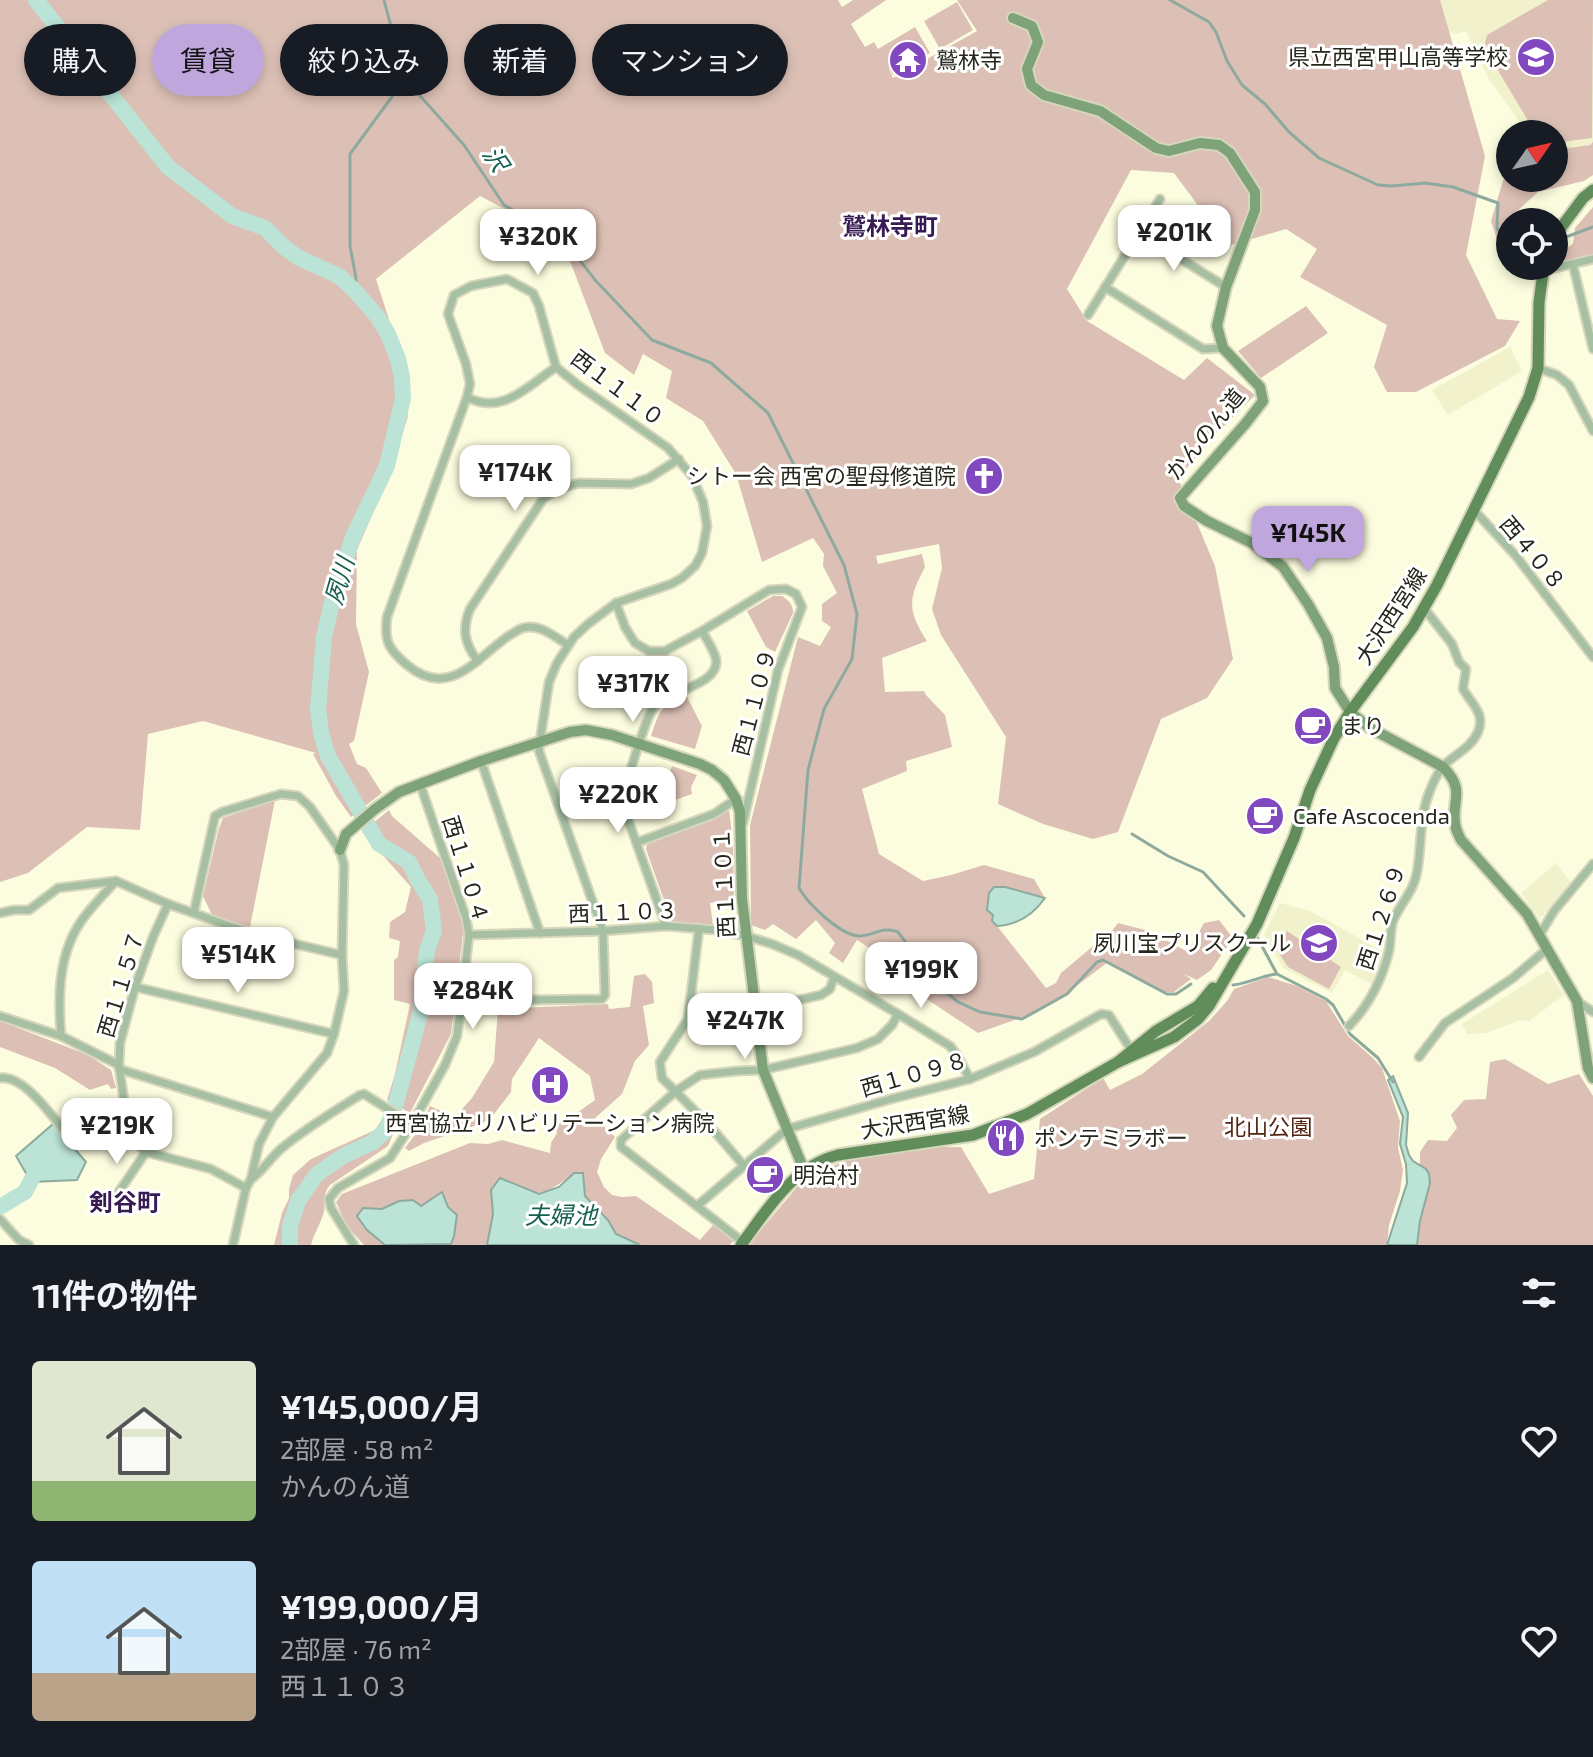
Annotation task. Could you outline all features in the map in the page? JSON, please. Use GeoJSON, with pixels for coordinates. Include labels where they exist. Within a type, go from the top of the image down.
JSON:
{"type":"FeatureCollection","features":[{"type":"Feature","properties":{"kind":"main road"},"geometry":{"type":"LineString","coordinates":[[1568,217],[1593,190]]}},
{"type":"Feature","properties":{"kind":"main road","name":"大沢西宮線"},"geometry":{"type":"LineString","coordinates":[[742,1244],[764,1212],[804,1170],[816,1162],[838,1155],[973,1135],[1027,1114],[1133,1053],[1174,1037],[1198,1019],[1209,1006],[1257,924],[1334,738],[1424,608],[1529,397],[1538,368],[1542,280]]}},
{"type":"Feature","properties":{"kind":"street"},"geometry":{"type":"LineString","coordinates":[[1013,18],[1032,26],[1038,42],[1027,69],[1031,85],[1044,95],[1100,111],[1156,148],[1169,151],[1200,143],[1219,145],[1230,153],[1255,192],[1255,210],[1226,287],[1217,326],[1223,348],[1203,349],[1105,287]]}},
{"type":"Feature","properties":{"kind":"street"},"geometry":{"type":"LineString","coordinates":[[1088,315],[1160,199]]}},
{"type":"Feature","properties":{"kind":"street"},"geometry":{"type":"LineString","coordinates":[[1139,233],[1226,287]]}},
{"type":"Feature","properties":{"kind":"street"},"geometry":{"type":"LineString","coordinates":[[1568,266],[1593,259]]}},
{"type":"Feature","properties":{"kind":"street"},"geometry":{"type":"LineString","coordinates":[[1573,265],[1593,349]]}},
{"type":"Feature","properties":{"kind":"street","name":"西１１１０"},"geometry":{"type":"LineString","coordinates":[[540,741],[549,682],[568,645],[588,624],[616,603],[682,578],[695,566],[702,553],[707,526],[703,502],[692,476],[679,459],[556,367],[533,293],[507,279],[471,286],[454,295],[448,314],[466,364],[470,384],[467,397],[387,617],[387,640],[393,653],[415,672],[432,679],[454,677],[503,640],[526,627],[538,627],[568,645]]}},
{"type":"Feature","properties":{"kind":"street","name":"かんのん道"},"geometry":{"type":"LineString","coordinates":[[1223,348],[1260,387],[1263,401],[1180,498],[1184,506],[1252,543],[1283,567],[1327,638],[1335,688],[1350,712]]}},
{"type":"Feature","properties":{"kind":"street"},"geometry":{"type":"LineString","coordinates":[[467,397],[478,403],[506,401],[556,367]]}},
{"type":"Feature","properties":{"kind":"street"},"geometry":{"type":"LineString","coordinates":[[1538,368],[1557,375],[1569,385],[1592,427]]}},
{"type":"Feature","properties":{"kind":"street"},"geometry":{"type":"LineString","coordinates":[[478,661],[472,654],[464,623],[470,609],[543,499],[555,490],[579,483],[631,484],[649,478],[679,459]]}},
{"type":"Feature","properties":{"kind":"street","name":"西４０８"},"geometry":{"type":"LineString","coordinates":[[1474,510],[1516,556],[1593,657]]}},
{"type":"Feature","properties":{"kind":"street","name":"西１１０９"},"geometry":{"type":"LineString","coordinates":[[702,631],[769,590],[786,589],[796,594],[802,607],[778,670],[741,832]]}},
{"type":"Feature","properties":{"kind":"street"},"geometry":{"type":"LineString","coordinates":[[616,603],[635,643],[649,651],[665,651],[702,631],[716,658],[716,668],[707,678],[656,704],[632,764],[624,803],[666,926]]}},
{"type":"Feature","properties":{"kind":"street"},"geometry":{"type":"LineString","coordinates":[[1424,608],[1452,644],[1459,662],[1466,669],[1463,689],[1479,713],[1479,731],[1462,752],[1443,767]]}},
{"type":"Feature","properties":{"kind":"street"},"geometry":{"type":"LineString","coordinates":[[1350,712],[1370,728],[1443,767],[1450,775],[1457,797],[1456,827],[1461,840],[1527,914],[1577,1001],[1588,1068],[1593,1078]]}},
{"type":"Feature","properties":{"kind":"street","name":"西１１０１"},"geometry":{"type":"LineString","coordinates":[[340,850],[352,828],[399,792],[570,732],[586,730],[706,766],[724,780],[740,812],[742,899],[763,1070],[804,1170]]}},
{"type":"Feature","properties":{"kind":"street"},"geometry":{"type":"LineString","coordinates":[[461,1001],[602,999],[605,995],[603,931],[539,751],[540,741]]}},
{"type":"Feature","properties":{"kind":"street"},"geometry":{"type":"LineString","coordinates":[[481,761],[540,933]]}},
{"type":"Feature","properties":{"kind":"street","name":"西１２６９"},"geometry":{"type":"LineString","coordinates":[[1349,1026],[1373,996],[1389,952],[1393,922],[1413,889],[1422,818],[1429,793],[1443,767]]}},
{"type":"Feature","properties":{"kind":"street","name":"西１１０４"},"geometry":{"type":"LineString","coordinates":[[354,1245],[331,1208],[329,1199],[338,1188],[390,1158],[445,1065],[457,1036],[469,935],[420,784]]}},
{"type":"Feature","properties":{"kind":"street"},"geometry":{"type":"LineString","coordinates":[[194,912],[215,816],[222,812],[281,794],[298,796],[310,807],[340,850],[344,865],[344,991],[334,1034],[327,1053],[273,1117],[259,1144],[233,1245]]}},
{"type":"Feature","properties":{"kind":"street"},"geometry":{"type":"LineString","coordinates":[[638,842],[714,814],[736,799]]}},
{"type":"Feature","properties":{"kind":"street"},"geometry":{"type":"LineString","coordinates":[[1539,936],[1554,911],[1593,864]]}},
{"type":"Feature","properties":{"kind":"street"},"geometry":{"type":"LineString","coordinates":[[0,913],[29,910],[58,888],[116,881],[168,904],[252,934],[342,955]]}},
{"type":"Feature","properties":{"kind":"street"},"geometry":{"type":"LineString","coordinates":[[61,1036],[59,1001],[62,965],[81,921],[116,881]]}},
{"type":"Feature","properties":{"kind":"street","name":"西１１５７"},"geometry":{"type":"LineString","coordinates":[[146,1152],[129,1137],[119,1067],[120,1043],[135,987],[168,904]]}},
{"type":"Feature","properties":{"kind":"street","name":"西１１０３"},"geometry":{"type":"LineString","coordinates":[[469,935],[666,926],[746,936],[785,949],[898,1014],[954,1050],[970,1079]]}},
{"type":"Feature","properties":{"kind":"street"},"geometry":{"type":"LineString","coordinates":[[699,928],[688,1019],[660,1062],[662,1078],[744,1166]]}},
{"type":"Feature","properties":{"kind":"street"},"geometry":{"type":"LineString","coordinates":[[1419,1057],[1445,1023],[1513,978],[1547,949]]}},
{"type":"Feature","properties":{"kind":"street"},"geometry":{"type":"LineString","coordinates":[[688,1019],[755,1010],[821,995],[830,989],[834,977]]}},
{"type":"Feature","properties":{"kind":"street"},"geometry":{"type":"LineString","coordinates":[[135,987],[334,1034]]}},
{"type":"Feature","properties":{"kind":"street"},"geometry":{"type":"LineString","coordinates":[[1577,1001],[1593,1012]]}},
{"type":"Feature","properties":{"kind":"street"},"geometry":{"type":"LineString","coordinates":[[742,1244],[621,1147],[621,1140],[676,1091],[700,1075],[763,1070],[867,1044],[878,1039],[898,1014]]}},
{"type":"Feature","properties":{"kind":"street","name":"西１０９８"},"geometry":{"type":"LineString","coordinates":[[697,1206],[787,1129],[970,1079],[1034,1052],[1101,1014],[1109,1015],[1133,1053]]}},
{"type":"Feature","properties":{"kind":"street"},"geometry":{"type":"LineString","coordinates":[[0,1016],[61,1036],[119,1067],[273,1117]]}},
{"type":"Feature","properties":{"kind":"street"},"geometry":{"type":"LineString","coordinates":[[0,1078],[6,1077],[26,1088],[69,1137]]}},
{"type":"Feature","properties":{"kind":"street"},"geometry":{"type":"LineString","coordinates":[[251,1179],[278,1151],[360,1095],[364,1094],[412,1124]]}},
{"type":"Feature","properties":{"kind":"street"},"geometry":{"type":"LineString","coordinates":[[100,1201],[114,1199],[146,1152],[211,1169],[246,1188]]}},
{"type":"Feature","properties":{"kind":"street"},"geometry":{"type":"LineString","coordinates":[[0,1219],[19,1240],[29,1245]]}},
{"type":"Feature","properties":{"kind":"shaded area","name":"県立西宮甲山高等学校"},"geometry":{"type":"Polygon","coordinates":[[[1440,0],[1593,0],[1591,145],[1568,148],[1568,120],[1518,120],[1489,79],[1466,31],[1456,34],[1449,32],[1440,0]]]}},
{"type":"Feature","properties":{"kind":"shaded area"},"geometry":{"type":"Polygon","coordinates":[[[1510,347],[1522,371],[1448,415],[1432,390],[1510,347]]]}},
{"type":"Feature","properties":{"kind":"shaded area"},"geometry":{"type":"Polygon","coordinates":[[[1556,863],[1571,883],[1540,919],[1521,893],[1556,863]]]}},
{"type":"Feature","properties":{"kind":"shaded area","name":"夙川宝プリスクール"},"geometry":{"type":"Polygon","coordinates":[[[1280,903],[1310,911],[1386,953],[1372,984],[1345,970],[1332,993],[1283,968],[1264,934],[1280,903]]]}},
{"type":"Feature","properties":{"kind":"shaded area"},"geometry":{"type":"Polygon","coordinates":[[[1548,970],[1564,995],[1529,1021],[1520,1020],[1486,1033],[1467,1034],[1462,1024],[1548,970]]]}},
{"type":"Feature","properties":{"kind":"green space"},"geometry":{"type":"Polygon","coordinates":[[[0,0],[838,0],[842,7],[853,0],[886,0],[851,24],[865,47],[874,42],[878,49],[915,27],[930,53],[893,75],[888,67],[893,78],[977,31],[957,0],[1440,0],[1485,156],[1466,255],[1497,319],[1520,321],[1505,346],[1416,392],[1387,392],[1374,367],[1387,325],[1300,277],[1317,249],[1286,229],[1228,246],[1174,173],[1131,170],[1067,289],[1087,321],[1184,380],[1207,358],[1255,395],[1178,478],[1215,566],[1233,659],[1207,698],[1161,719],[1118,832],[1093,839],[1043,824],[998,804],[1006,737],[941,635],[932,609],[942,568],[939,544],[876,556],[878,564],[922,554],[925,567],[915,588],[912,604],[916,621],[927,641],[882,658],[885,692],[924,691],[945,715],[952,747],[906,761],[907,771],[862,789],[879,854],[923,881],[984,865],[1034,879],[1045,898],[1005,887],[993,921],[1046,988],[1056,983],[1061,973],[1099,941],[1104,941],[1118,923],[1149,931],[1188,952],[1204,923],[1219,920],[1233,938],[1211,970],[1197,980],[1184,974],[1191,979],[1174,992],[1164,992],[1108,962],[1037,1012],[978,1033],[919,994],[922,989],[901,975],[903,970],[857,940],[843,963],[829,953],[835,943],[816,920],[796,939],[773,924],[765,930],[751,925],[750,825],[798,637],[820,646],[831,627],[822,621],[822,604],[837,593],[823,566],[824,554],[813,538],[762,562],[736,474],[703,421],[666,398],[672,371],[643,354],[634,375],[605,353],[562,240],[480,196],[376,279],[403,363],[408,416],[390,473],[357,550],[356,624],[369,672],[354,741],[349,744],[357,764],[366,768],[382,793],[351,817],[313,754],[316,753],[203,721],[148,734],[140,830],[87,827],[28,873],[0,882],[0,0]]]}},
{"type":"Feature","properties":{"kind":"green space","name":"県立西宮甲山高等学校"},"geometry":{"type":"Polygon","coordinates":[[[1548,0],[1593,0],[1592,138],[1568,141],[1568,120],[1528,120],[1484,47],[1487,35],[1548,0]]]}},
{"type":"Feature","properties":{"kind":"green space"},"geometry":{"type":"Polygon","coordinates":[[[957,2],[973,30],[940,49],[924,21],[957,2]]]}},
{"type":"Feature","properties":{"kind":"green space"},"geometry":{"type":"Polygon","coordinates":[[[1593,142],[1593,175],[1568,185],[1568,148],[1593,142]]]}},
{"type":"Feature","properties":{"kind":"green space"},"geometry":{"type":"Polygon","coordinates":[[[1500,192],[1538,192],[1520,208],[1496,208],[1496,236],[1491,221],[1500,192]]]}},
{"type":"Feature","properties":{"kind":"green space"},"geometry":{"type":"Polygon","coordinates":[[[1593,207],[1593,255],[1568,262],[1568,247],[1573,244],[1575,228],[1593,207]]]}},
{"type":"Feature","properties":{"kind":"green space"},"geometry":{"type":"Polygon","coordinates":[[[1306,306],[1328,333],[1261,378],[1238,351],[1306,306]]]}},
{"type":"Feature","properties":{"kind":"green space"},"geometry":{"type":"Polygon","coordinates":[[[773,596],[782,596],[787,600],[793,613],[775,652],[766,647],[747,611],[773,596]]]}},
{"type":"Feature","properties":{"kind":"green space"},"geometry":{"type":"Polygon","coordinates":[[[686,695],[702,726],[695,749],[651,736],[662,710],[686,695]]]}},
{"type":"Feature","properties":{"kind":"green space"},"geometry":{"type":"Polygon","coordinates":[[[672,766],[697,775],[691,787],[692,794],[669,802],[664,789],[672,766]]]}},
{"type":"Feature","properties":{"kind":"green space"},"geometry":{"type":"Polygon","coordinates":[[[275,800],[250,927],[212,915],[203,896],[223,818],[275,800]]]}},
{"type":"Feature","properties":{"kind":"green space"},"geometry":{"type":"Polygon","coordinates":[[[729,809],[734,900],[710,903],[713,925],[676,924],[671,920],[646,849],[647,844],[715,819],[729,809]]]}},
{"type":"Feature","properties":{"kind":"green space"},"geometry":{"type":"Polygon","coordinates":[[[389,810],[441,859],[463,917],[451,1034],[410,1113],[387,1100],[410,1004],[394,1000],[394,960],[398,957],[400,941],[389,938],[390,922],[405,912],[411,887],[362,832],[389,810]]]}},
{"type":"Feature","properties":{"kind":"green space"},"geometry":{"type":"Polygon","coordinates":[[[1287,931],[1341,967],[1329,989],[1288,967],[1275,947],[1287,931]]]}},
{"type":"Feature","properties":{"kind":"green space"},"geometry":{"type":"Polygon","coordinates":[[[645,974],[652,982],[654,1003],[643,1006],[649,1045],[635,1061],[622,1094],[595,1118],[615,1137],[597,1172],[612,1195],[636,1196],[700,1240],[713,1225],[735,1239],[730,1245],[640,1245],[616,1234],[608,1220],[585,1196],[582,1173],[536,1193],[491,1190],[493,1214],[487,1245],[448,1245],[451,1244],[448,1207],[442,1192],[420,1207],[412,1200],[396,1202],[385,1208],[367,1230],[385,1245],[364,1245],[347,1226],[336,1202],[342,1194],[470,1143],[488,1144],[502,1140],[550,1153],[557,1133],[556,1125],[595,1100],[590,1076],[539,1038],[512,1079],[511,1092],[494,1114],[483,1123],[409,1151],[405,1148],[430,1106],[455,1117],[472,1098],[494,1062],[498,1009],[608,1004],[609,1009],[630,1007],[634,976],[645,974]]]}},
{"type":"Feature","properties":{"kind":"green space","name":"北山公園"},"geometry":{"type":"Polygon","coordinates":[[[1268,977],[1297,986],[1326,1001],[1348,1036],[1382,1068],[1400,1121],[1398,1148],[1403,1170],[1387,1245],[748,1245],[808,1174],[849,1160],[910,1147],[961,1147],[989,1194],[1034,1179],[1040,1119],[1103,1078],[1110,1090],[1142,1074],[1209,1021],[1234,989],[1268,977]]]}},
{"type":"Feature","properties":{"kind":"green space"},"geometry":{"type":"Polygon","coordinates":[[[0,1021],[88,1055],[111,1070],[116,1088],[111,1089],[108,1084],[90,1090],[55,1068],[0,1047],[0,1021]]]}},
{"type":"Feature","properties":{"kind":"green space"},"geometry":{"type":"Polygon","coordinates":[[[1505,1059],[1548,1084],[1579,1074],[1593,1096],[1593,1245],[1411,1245],[1419,1209],[1420,1152],[1428,1140],[1447,1141],[1457,1128],[1451,1115],[1464,1100],[1486,1099],[1490,1062],[1505,1059]]]}},
{"type":"Feature","properties":{"kind":"green space"},"geometry":{"type":"Polygon","coordinates":[[[386,1113],[399,1120],[388,1146],[330,1185],[325,1195],[324,1212],[311,1245],[274,1245],[293,1175],[311,1159],[375,1130],[386,1113]]]}},
{"type":"Feature","properties":{"kind":"water"},"geometry":{"type":"Polygon","coordinates":[[[994,887],[1045,898],[1024,918],[997,926],[992,921],[993,915],[987,910],[989,893],[994,887]]]}},
{"type":"Feature","properties":{"kind":"water"},"geometry":{"type":"Polygon","coordinates":[[[1393,1076],[1408,1113],[1406,1145],[1409,1155],[1429,1174],[1430,1183],[1417,1245],[1387,1245],[1407,1183],[1400,1144],[1403,1117],[1388,1080],[1393,1076]]]}},
{"type":"Feature","properties":{"kind":"water"},"geometry":{"type":"Polygon","coordinates":[[[53,1124],[86,1162],[77,1180],[31,1182],[16,1156],[53,1124]]]}},
{"type":"Feature","properties":{"kind":"water","name":"夫婦池"},"geometry":{"type":"Polygon","coordinates":[[[574,1173],[583,1173],[585,1196],[608,1220],[616,1234],[640,1245],[487,1245],[493,1214],[491,1190],[500,1178],[539,1194],[559,1187],[574,1173]]]}},
{"type":"Feature","properties":{"kind":"water"},"geometry":{"type":"Polygon","coordinates":[[[442,1192],[448,1207],[457,1215],[451,1244],[385,1245],[367,1230],[357,1216],[363,1208],[382,1209],[399,1201],[413,1200],[421,1206],[442,1192]]]}},
{"type":"Feature","properties":{"kind":"waterway","name":"夙川"},"geometry":{"type":"LineString","coordinates":[[36,0],[168,167],[232,216],[265,228],[299,258],[339,276],[355,291],[388,334],[402,377],[403,398],[387,466],[353,537],[332,602],[324,637],[318,709],[328,756],[379,844],[409,862],[430,899],[434,931],[427,950],[421,1011],[386,1130],[373,1142],[343,1156],[316,1175],[298,1201],[290,1226],[290,1245]]}},
{"type":"Feature","properties":{"kind":"waterway"},"geometry":{"type":"LineString","coordinates":[[384,0],[405,79],[464,145],[504,205],[564,240],[596,281],[652,340],[711,363],[768,413],[844,565],[857,614],[852,659],[824,709],[808,770],[799,888],[803,895],[826,918],[852,935],[888,930],[898,932],[940,987],[958,1002],[980,1012],[1022,1019],[1067,994],[1097,962],[1103,960],[1167,994],[1176,994],[1191,984]]}},
{"type":"Feature","properties":{"kind":"waterway"},"geometry":{"type":"LineString","coordinates":[[1170,0],[1209,22],[1242,85],[1319,158],[1378,185],[1425,183],[1453,187],[1498,203],[1498,208]]}},
{"type":"Feature","properties":{"kind":"waterway","name":"沢"},"geometry":{"type":"LineString","coordinates":[[355,291],[356,278],[350,246],[350,154],[393,96]]}},
{"type":"Feature","properties":{"kind":"waterway"},"geometry":{"type":"LineString","coordinates":[[1568,236],[1593,227]]}},
{"type":"Feature","properties":{"kind":"waterway"},"geometry":{"type":"LineString","coordinates":[[1132,834],[1168,856],[1203,872],[1244,916]]}},
{"type":"Feature","properties":{"kind":"waterway"},"geometry":{"type":"LineString","coordinates":[[1257,937],[1277,974],[1333,1005],[1350,1034],[1378,1058],[1393,1082]]}},
{"type":"Feature","properties":{"kind":"waterway"},"geometry":{"type":"LineString","coordinates":[[1233,985],[1276,974]]}},
{"type":"Feature","properties":{"kind":"waterway"},"geometry":{"type":"LineString","coordinates":[[0,1207],[25,1192],[33,1177]]}},
{"type":"Feature","properties":{"kind":"place","name":"県立西宮甲山高等学校"},"geometry":{"type":"Point","coordinates":[1536,57]}},
{"type":"Feature","properties":{"kind":"place","name":"鷲林寺"},"geometry":{"type":"Point","coordinates":[908,60]}},
{"type":"Feature","properties":{"kind":"place","name":"シトー会 西宮の聖母修道院"},"geometry":{"type":"Point","coordinates":[984,476]}},
{"type":"Feature","properties":{"kind":"place","name":"まり"},"geometry":{"type":"Point","coordinates":[1313,726]}},
{"type":"Feature","properties":{"kind":"place","name":"Cafe Ascocenda"},"geometry":{"type":"Point","coordinates":[1265,816]}},
{"type":"Feature","properties":{"kind":"place","name":"夙川宝プリスクール"},"geometry":{"type":"Point","coordinates":[1319,943]}},
{"type":"Feature","properties":{"kind":"place","name":"西宮協立リハビリテーション病院"},"geometry":{"type":"Point","coordinates":[550,1085]}},
{"type":"Feature","properties":{"kind":"place","name":"ポンテミラボー"},"geometry":{"type":"Point","coordinates":[1006,1138]}},
{"type":"Feature","properties":{"kind":"place","name":"明治村"},"geometry":{"type":"Point","coordinates":[765,1175]}},
{"type":"Feature","properties":{"kind":"district","name":"鷲林寺町"},"geometry":{"type":"Point","coordinates":[890,227]}},
{"type":"Feature","properties":{"kind":"district","name":"剣谷町"},"geometry":{"type":"Point","coordinates":[125,1203]}}]}
